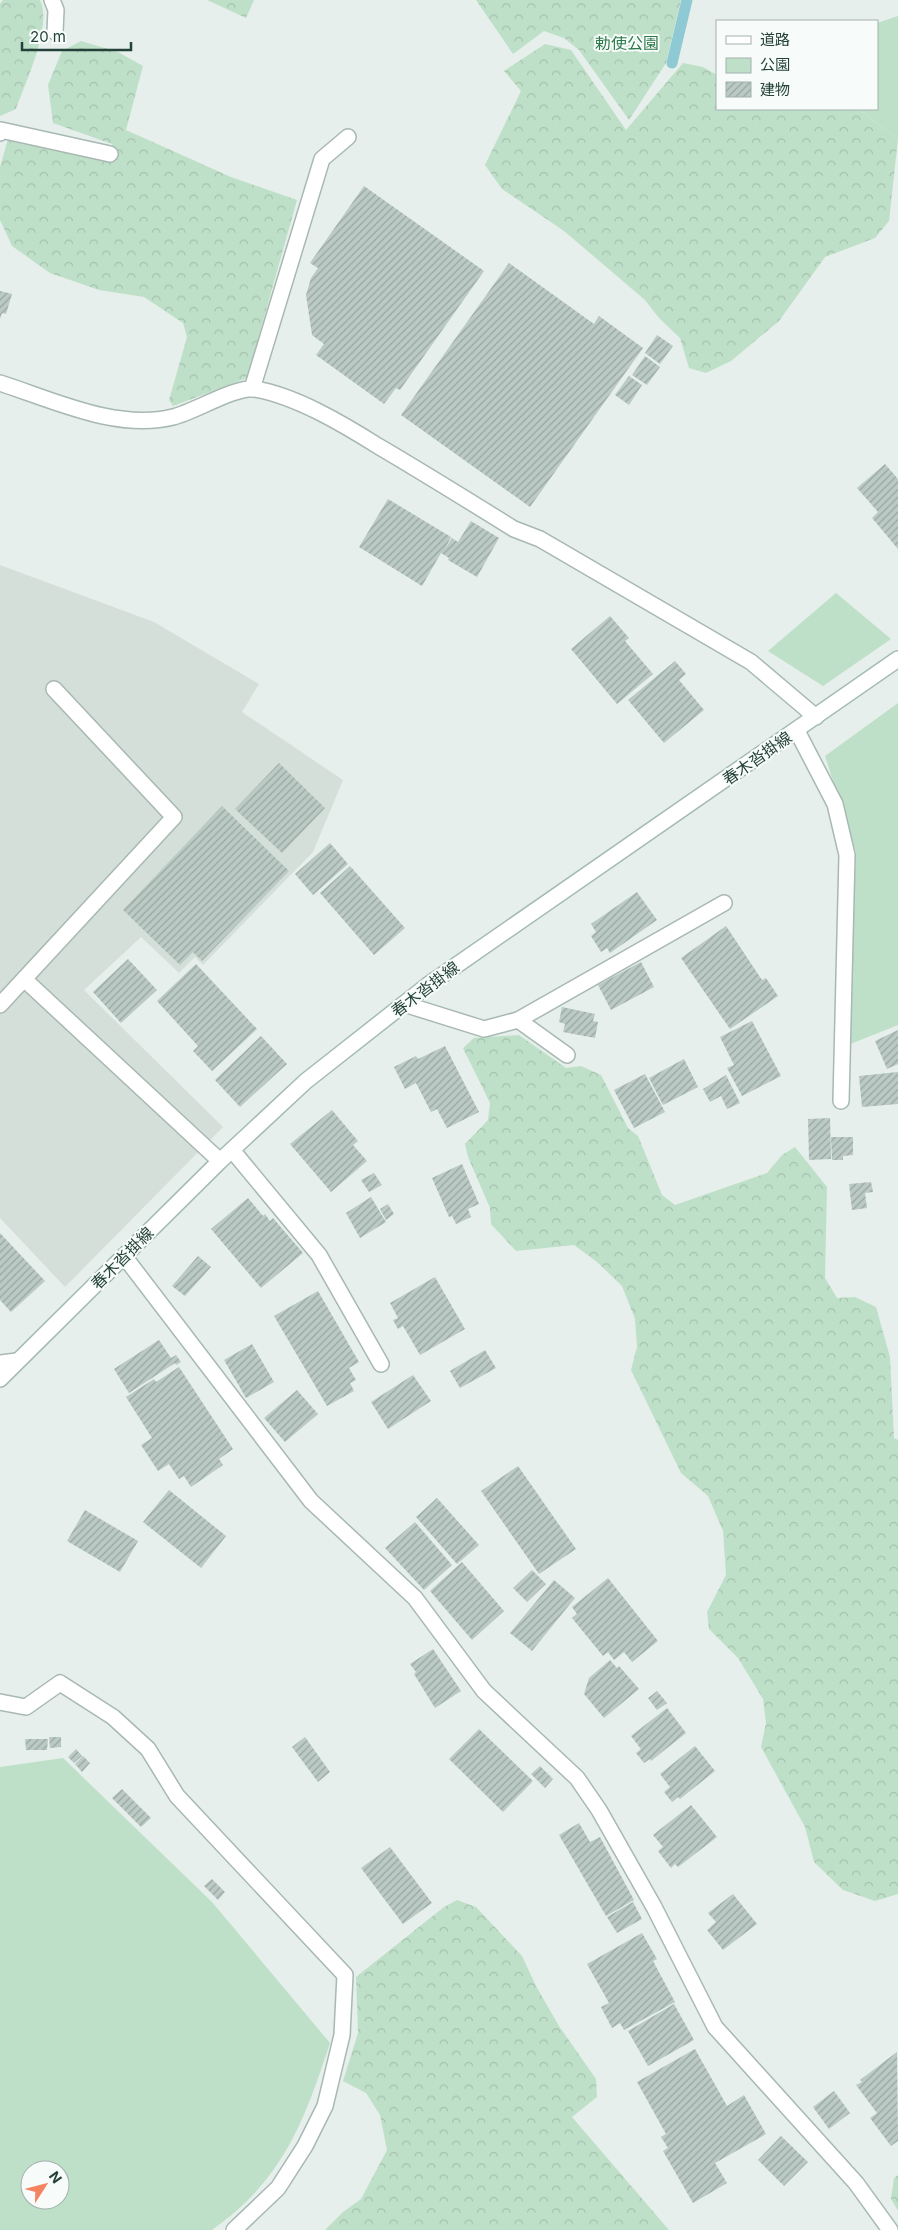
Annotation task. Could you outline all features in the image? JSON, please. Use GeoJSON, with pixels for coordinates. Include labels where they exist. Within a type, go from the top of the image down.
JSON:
{"type":"FeatureCollection","features":[{"type":"Feature","properties":{"kind":"street"},"geometry":{"type":"LineString","coordinates":[[52,0],[56,10],[55,32]]}},
{"type":"Feature","properties":{"kind":"street"},"geometry":{"type":"LineString","coordinates":[[0,133],[1,130],[110,154]]}},
{"type":"Feature","properties":{"kind":"street"},"geometry":{"type":"LineString","coordinates":[[252,389],[322,159],[348,137]]}},
{"type":"Feature","properties":{"kind":"street"},"geometry":{"type":"LineString","coordinates":[[0,383],[104,416],[130,421],[172,417],[234,393],[252,389],[273,394],[339,423],[514,529],[540,539],[751,662],[816,717]]}},
{"type":"Feature","properties":{"kind":"street","name":"春木沓掛線"},"geometry":{"type":"LineString","coordinates":[[0,1379],[220,1161],[306,1081],[404,1004],[898,659]]}},
{"type":"Feature","properties":{"kind":"street"},"geometry":{"type":"LineString","coordinates":[[0,1005],[174,817],[54,689]]}},
{"type":"Feature","properties":{"kind":"street"},"geometry":{"type":"LineString","coordinates":[[797,731],[835,804],[847,855],[841,1101]]}},
{"type":"Feature","properties":{"kind":"street"},"geometry":{"type":"LineString","coordinates":[[404,1004],[484,1029],[518,1020],[724,904]]}},
{"type":"Feature","properties":{"kind":"street"},"geometry":{"type":"LineString","coordinates":[[24,979],[220,1161]]}},
{"type":"Feature","properties":{"kind":"street"},"geometry":{"type":"LineString","coordinates":[[518,1020],[566,1055]]}},
{"type":"Feature","properties":{"kind":"street"},"geometry":{"type":"LineString","coordinates":[[232,1150],[318,1255],[381,1364]]}},
{"type":"Feature","properties":{"kind":"street"},"geometry":{"type":"LineString","coordinates":[[124,1256],[311,1501],[414,1598],[484,1691],[577,1778],[599,1810],[654,1907],[715,2027],[856,2184],[890,2230]]}},
{"type":"Feature","properties":{"kind":"street"},"geometry":{"type":"LineString","coordinates":[[0,1362],[17,1361]]}},
{"type":"Feature","properties":{"kind":"street"},"geometry":{"type":"LineString","coordinates":[[0,1702],[26,1708],[60,1683],[113,1717],[148,1749],[177,1796],[345,1975],[342,2035],[325,2106],[305,2146],[278,2188],[234,2230]]}},
{"type":"Feature","properties":{"kind":"shaded area"},"geometry":{"type":"Polygon","coordinates":[[[0,565],[154,622],[259,684],[242,712],[343,780],[313,852],[203,965],[195,957],[179,973],[141,937],[84,990],[223,1127],[65,1287],[0,1218],[0,565]]]}},
{"type":"Feature","properties":{"kind":"green space"},"geometry":{"type":"Polygon","coordinates":[[[3,0],[40,0],[43,11],[43,24],[31,70],[16,109],[0,116],[0,4],[3,0]]]}},
{"type":"Feature","properties":{"kind":"green space"},"geometry":{"type":"Polygon","coordinates":[[[207,0],[254,0],[246,18],[207,0]]]}},
{"type":"Feature","properties":{"kind":"green space","name":"勅使公園"},"geometry":{"type":"Polygon","coordinates":[[[476,0],[681,0],[666,63],[629,120],[579,50],[564,38],[544,31],[513,54],[476,0]]]}},
{"type":"Feature","properties":{"kind":"green space"},"geometry":{"type":"Polygon","coordinates":[[[898,16],[898,139],[859,110],[878,110],[878,23],[898,16]]]}},
{"type":"Feature","properties":{"kind":"green space"},"geometry":{"type":"Polygon","coordinates":[[[81,41],[118,52],[143,66],[126,130],[231,177],[297,200],[247,378],[173,406],[169,400],[187,337],[183,323],[144,297],[99,290],[50,273],[12,246],[0,220],[0,167],[8,139],[109,162],[116,161],[112,144],[53,123],[48,85],[62,51],[81,41]]]}},
{"type":"Feature","properties":{"kind":"green space"},"geometry":{"type":"Polygon","coordinates":[[[545,44],[571,50],[626,130],[683,63],[703,67],[716,74],[716,110],[859,110],[898,139],[889,221],[875,238],[825,257],[779,321],[731,361],[706,373],[689,368],[680,338],[659,318],[645,300],[564,231],[502,189],[485,165],[521,91],[504,71],[545,44]]]}},
{"type":"Feature","properties":{"kind":"green space"},"geometry":{"type":"Polygon","coordinates":[[[836,593],[891,639],[823,686],[768,651],[836,593]]]}},
{"type":"Feature","properties":{"kind":"green space"},"geometry":{"type":"Polygon","coordinates":[[[898,703],[898,1025],[848,1045],[856,852],[825,756],[898,703]]]}},
{"type":"Feature","properties":{"kind":"green space"},"geometry":{"type":"Polygon","coordinates":[[[519,1035],[566,1068],[581,1066],[601,1075],[628,1128],[638,1136],[662,1195],[675,1205],[767,1173],[782,1155],[795,1147],[827,1187],[825,1278],[837,1298],[855,1297],[876,1307],[890,1357],[894,1438],[898,1440],[898,1894],[875,1901],[843,1890],[814,1862],[805,1827],[761,1747],[766,1723],[763,1699],[738,1658],[709,1629],[707,1612],[726,1575],[723,1531],[708,1496],[681,1473],[631,1370],[637,1347],[635,1319],[622,1286],[597,1262],[574,1245],[516,1251],[491,1224],[490,1208],[468,1157],[465,1144],[488,1120],[490,1103],[463,1048],[474,1038],[519,1035]]]}},
{"type":"Feature","properties":{"kind":"green space"},"geometry":{"type":"Polygon","coordinates":[[[63,1758],[212,1902],[330,2043],[311,2099],[300,2124],[274,2170],[257,2191],[212,2230],[0,2230],[0,1767],[63,1758]]]}},
{"type":"Feature","properties":{"kind":"green space"},"geometry":{"type":"Polygon","coordinates":[[[457,1900],[476,1907],[522,1956],[536,1986],[559,2026],[596,2079],[597,2097],[572,2117],[669,2230],[325,2230],[343,2212],[361,2199],[387,2150],[380,2115],[366,2093],[343,2081],[358,2033],[356,1977],[444,1907],[457,1900]]]}},
{"type":"Feature","properties":{"kind":"green space"},"geometry":{"type":"Polygon","coordinates":[[[898,2175],[898,2211],[891,2199],[894,2178],[898,2175]]]}},
{"type":"Feature","properties":{"kind":"building"},"geometry":{"type":"Polygon","coordinates":[[[364,186],[484,271],[400,390],[396,388],[384,404],[316,355],[324,344],[312,335],[306,295],[311,278],[318,268],[310,263],[364,186]]]}},
{"type":"Feature","properties":{"kind":"building"},"geometry":{"type":"Polygon","coordinates":[[[509,263],[594,324],[599,316],[643,348],[530,507],[401,415],[509,263]]]}},
{"type":"Feature","properties":{"kind":"building"},"geometry":{"type":"Polygon","coordinates":[[[0,291],[12,294],[6,314],[2,313],[0,319],[0,291]]]}},
{"type":"Feature","properties":{"kind":"building"},"geometry":{"type":"Polygon","coordinates":[[[657,335],[673,346],[660,364],[645,353],[657,335]]]}},
{"type":"Feature","properties":{"kind":"building"},"geometry":{"type":"Polygon","coordinates":[[[645,356],[660,367],[647,385],[632,375],[645,356]]]}},
{"type":"Feature","properties":{"kind":"building"},"geometry":{"type":"Polygon","coordinates":[[[629,376],[642,385],[629,405],[615,395],[629,376]]]}},
{"type":"Feature","properties":{"kind":"building"},"geometry":{"type":"Polygon","coordinates":[[[885,464],[898,479],[898,549],[872,518],[878,512],[857,488],[885,464]]]}},
{"type":"Feature","properties":{"kind":"building"},"geometry":{"type":"Polygon","coordinates":[[[388,499],[451,537],[445,549],[452,538],[458,542],[471,521],[499,538],[477,577],[448,560],[449,558],[441,553],[422,586],[359,547],[388,499]]]}},
{"type":"Feature","properties":{"kind":"building"},"geometry":{"type":"Polygon","coordinates":[[[610,616],[629,638],[625,641],[653,674],[617,704],[571,649],[610,616]]]}},
{"type":"Feature","properties":{"kind":"building"},"geometry":{"type":"Polygon","coordinates":[[[675,661],[686,674],[679,680],[704,710],[664,743],[628,700],[675,661]]]}},
{"type":"Feature","properties":{"kind":"building"},"geometry":{"type":"Polygon","coordinates":[[[279,763],[325,808],[282,853],[235,809],[279,763]]]}},
{"type":"Feature","properties":{"kind":"building"},"geometry":{"type":"Polygon","coordinates":[[[222,806],[289,871],[202,961],[193,952],[180,965],[123,910],[222,806]]]}},
{"type":"Feature","properties":{"kind":"building"},"geometry":{"type":"Polygon","coordinates":[[[330,843],[348,864],[313,895],[295,874],[330,843]]]}},
{"type":"Feature","properties":{"kind":"building"},"geometry":{"type":"Polygon","coordinates":[[[350,866],[405,928],[374,955],[320,893],[350,866]]]}},
{"type":"Feature","properties":{"kind":"building"},"geometry":{"type":"Polygon","coordinates":[[[637,892],[657,920],[610,953],[607,948],[601,952],[591,936],[596,932],[591,924],[637,892]]]}},
{"type":"Feature","properties":{"kind":"building"},"geometry":{"type":"Polygon","coordinates":[[[726,926],[762,980],[766,978],[778,996],[730,1029],[681,958],[726,926]]]}},
{"type":"Feature","properties":{"kind":"building"},"geometry":{"type":"Polygon","coordinates":[[[128,959],[157,990],[121,1023],[93,992],[128,959]]]}},
{"type":"Feature","properties":{"kind":"building"},"geometry":{"type":"Polygon","coordinates":[[[641,962],[654,987],[611,1010],[598,985],[641,962]]]}},
{"type":"Feature","properties":{"kind":"building"},"geometry":{"type":"Polygon","coordinates":[[[196,964],[257,1029],[212,1071],[193,1051],[198,1046],[157,1001],[196,964]]]}},
{"type":"Feature","properties":{"kind":"building"},"geometry":{"type":"Polygon","coordinates":[[[562,1007],[595,1014],[593,1021],[598,1022],[595,1038],[563,1032],[565,1024],[559,1022],[562,1007]]]}},
{"type":"Feature","properties":{"kind":"building"},"geometry":{"type":"Polygon","coordinates":[[[752,1021],[781,1076],[742,1096],[727,1068],[734,1065],[720,1037],[752,1021]]]}},
{"type":"Feature","properties":{"kind":"building"},"geometry":{"type":"Polygon","coordinates":[[[898,1030],[898,1064],[887,1069],[875,1041],[898,1030]]]}},
{"type":"Feature","properties":{"kind":"building"},"geometry":{"type":"Polygon","coordinates":[[[261,1036],[287,1064],[240,1107],[215,1080],[261,1036]]]}},
{"type":"Feature","properties":{"kind":"building"},"geometry":{"type":"Polygon","coordinates":[[[445,1046],[479,1112],[447,1128],[437,1109],[431,1112],[416,1083],[405,1089],[394,1067],[416,1056],[418,1059],[445,1046]]]}},
{"type":"Feature","properties":{"kind":"building"},"geometry":{"type":"Polygon","coordinates":[[[684,1059],[698,1087],[663,1105],[649,1078],[684,1059]]]}},
{"type":"Feature","properties":{"kind":"building"},"geometry":{"type":"Polygon","coordinates":[[[898,1072],[898,1104],[862,1107],[859,1076],[898,1072]]]}},
{"type":"Feature","properties":{"kind":"building"},"geometry":{"type":"Polygon","coordinates":[[[645,1074],[665,1112],[634,1128],[614,1090],[645,1074]]]}},
{"type":"Feature","properties":{"kind":"building"},"geometry":{"type":"Polygon","coordinates":[[[726,1075],[740,1103],[727,1109],[721,1096],[710,1102],[703,1089],[726,1075]]]}},
{"type":"Feature","properties":{"kind":"building"},"geometry":{"type":"Polygon","coordinates":[[[332,1110],[358,1141],[353,1145],[367,1161],[331,1192],[290,1144],[332,1110]]]}},
{"type":"Feature","properties":{"kind":"building"},"geometry":{"type":"Polygon","coordinates":[[[830,1118],[831,1159],[809,1160],[808,1119],[830,1118]]]}},
{"type":"Feature","properties":{"kind":"building"},"geometry":{"type":"Polygon","coordinates":[[[831,1137],[853,1137],[853,1155],[843,1156],[843,1160],[832,1160],[831,1137]]]}},
{"type":"Feature","properties":{"kind":"building"},"geometry":{"type":"Polygon","coordinates":[[[462,1164],[479,1204],[468,1209],[471,1217],[456,1224],[452,1216],[449,1217],[432,1178],[462,1164]]]}},
{"type":"Feature","properties":{"kind":"building"},"geometry":{"type":"Polygon","coordinates":[[[374,1173],[382,1185],[369,1192],[361,1180],[374,1173]]]}},
{"type":"Feature","properties":{"kind":"building"},"geometry":{"type":"Polygon","coordinates":[[[871,1182],[873,1192],[865,1193],[867,1208],[852,1210],[849,1184],[871,1182]]]}},
{"type":"Feature","properties":{"kind":"building"},"geometry":{"type":"Polygon","coordinates":[[[371,1197],[386,1222],[360,1238],[346,1213],[371,1197]]]}},
{"type":"Feature","properties":{"kind":"building"},"geometry":{"type":"Polygon","coordinates":[[[248,1198],[263,1216],[265,1214],[270,1221],[273,1218],[303,1253],[261,1288],[211,1229],[248,1198]]]}},
{"type":"Feature","properties":{"kind":"building"},"geometry":{"type":"Polygon","coordinates":[[[388,1204],[394,1214],[386,1220],[380,1209],[388,1204]]]}},
{"type":"Feature","properties":{"kind":"building"},"geometry":{"type":"Polygon","coordinates":[[[0,1233],[45,1281],[11,1312],[0,1300],[0,1233]]]}},
{"type":"Feature","properties":{"kind":"building"},"geometry":{"type":"Polygon","coordinates":[[[198,1256],[211,1267],[185,1296],[172,1286],[198,1256]]]}},
{"type":"Feature","properties":{"kind":"building"},"geometry":{"type":"Polygon","coordinates":[[[435,1277],[465,1329],[420,1355],[403,1326],[398,1329],[393,1320],[398,1318],[390,1303],[435,1277]]]}},
{"type":"Feature","properties":{"kind":"building"},"geometry":{"type":"Polygon","coordinates":[[[318,1291],[359,1362],[349,1368],[356,1380],[350,1383],[354,1391],[327,1406],[274,1316],[318,1291]]]}},
{"type":"Feature","properties":{"kind":"building"},"geometry":{"type":"Polygon","coordinates":[[[159,1340],[171,1358],[176,1355],[181,1362],[176,1365],[175,1363],[129,1393],[114,1369],[159,1340]]]}},
{"type":"Feature","properties":{"kind":"building"},"geometry":{"type":"Polygon","coordinates":[[[252,1344],[274,1382],[246,1398],[224,1360],[252,1344]]]}},
{"type":"Feature","properties":{"kind":"building"},"geometry":{"type":"Polygon","coordinates":[[[485,1350],[496,1368],[460,1388],[450,1371],[485,1350]]]}},
{"type":"Feature","properties":{"kind":"building"},"geometry":{"type":"Polygon","coordinates":[[[179,1367],[233,1449],[219,1459],[223,1465],[191,1487],[184,1476],[179,1479],[169,1464],[158,1471],[141,1445],[152,1438],[126,1397],[154,1379],[156,1382],[179,1367]]]}},
{"type":"Feature","properties":{"kind":"building"},"geometry":{"type":"Polygon","coordinates":[[[413,1375],[431,1401],[388,1429],[371,1402],[413,1375]]]}},
{"type":"Feature","properties":{"kind":"building"},"geometry":{"type":"Polygon","coordinates":[[[297,1390],[318,1414],[285,1442],[264,1418],[297,1390]]]}},
{"type":"Feature","properties":{"kind":"building"},"geometry":{"type":"Polygon","coordinates":[[[518,1466],[576,1549],[539,1574],[481,1491],[518,1466]]]}},
{"type":"Feature","properties":{"kind":"building"},"geometry":{"type":"Polygon","coordinates":[[[169,1490],[226,1536],[201,1568],[143,1522],[169,1490]]]}},
{"type":"Feature","properties":{"kind":"building"},"geometry":{"type":"Polygon","coordinates":[[[437,1498],[479,1545],[457,1564],[416,1517],[437,1498]]]}},
{"type":"Feature","properties":{"kind":"building"},"geometry":{"type":"Polygon","coordinates":[[[85,1510],[138,1541],[120,1572],[67,1541],[85,1510]]]}},
{"type":"Feature","properties":{"kind":"building"},"geometry":{"type":"Polygon","coordinates":[[[415,1522],[452,1565],[424,1590],[385,1548],[415,1522]]]}},
{"type":"Feature","properties":{"kind":"building"},"geometry":{"type":"Polygon","coordinates":[[[462,1562],[504,1611],[472,1640],[430,1591],[462,1562]]]}},
{"type":"Feature","properties":{"kind":"building"},"geometry":{"type":"Polygon","coordinates":[[[532,1570],[546,1584],[527,1602],[513,1588],[532,1570]]]}},
{"type":"Feature","properties":{"kind":"building"},"geometry":{"type":"Polygon","coordinates":[[[608,1578],[658,1641],[632,1662],[624,1652],[614,1660],[608,1652],[603,1656],[572,1618],[577,1614],[572,1607],[608,1578]]]}},
{"type":"Feature","properties":{"kind":"building"},"geometry":{"type":"Polygon","coordinates":[[[554,1580],[575,1598],[532,1651],[510,1633],[554,1580]]]}},
{"type":"Feature","properties":{"kind":"building"},"geometry":{"type":"Polygon","coordinates":[[[433,1649],[461,1691],[435,1708],[410,1664],[433,1649]]]}},
{"type":"Feature","properties":{"kind":"building"},"geometry":{"type":"Polygon","coordinates":[[[610,1660],[617,1668],[619,1666],[639,1689],[604,1718],[584,1694],[589,1678],[610,1660]]]}},
{"type":"Feature","properties":{"kind":"building"},"geometry":{"type":"Polygon","coordinates":[[[657,1691],[667,1703],[657,1710],[648,1698],[657,1691]]]}},
{"type":"Feature","properties":{"kind":"building"},"geometry":{"type":"Polygon","coordinates":[[[667,1708],[686,1733],[651,1761],[650,1759],[644,1763],[636,1753],[641,1749],[631,1736],[667,1708]]]}},
{"type":"Feature","properties":{"kind":"building"},"geometry":{"type":"Polygon","coordinates":[[[479,1729],[533,1781],[503,1812],[449,1759],[479,1729]]]}},
{"type":"Feature","properties":{"kind":"building"},"geometry":{"type":"Polygon","coordinates":[[[49,1737],[61,1737],[61,1747],[50,1748],[49,1737]]]}},
{"type":"Feature","properties":{"kind":"building"},"geometry":{"type":"Polygon","coordinates":[[[305,1737],[330,1772],[318,1782],[292,1747],[305,1737]]]}},
{"type":"Feature","properties":{"kind":"building"},"geometry":{"type":"Polygon","coordinates":[[[25,1739],[48,1739],[47,1750],[26,1750],[25,1739]]]}},
{"type":"Feature","properties":{"kind":"building"},"geometry":{"type":"Polygon","coordinates":[[[695,1746],[715,1771],[680,1799],[678,1797],[672,1802],[664,1792],[670,1787],[660,1774],[695,1746]]]}},
{"type":"Feature","properties":{"kind":"building"},"geometry":{"type":"Polygon","coordinates":[[[76,1749],[82,1756],[74,1763],[68,1757],[76,1749]]]}},
{"type":"Feature","properties":{"kind":"building"},"geometry":{"type":"Polygon","coordinates":[[[83,1756],[90,1763],[82,1772],[75,1764],[83,1756]]]}},
{"type":"Feature","properties":{"kind":"building"},"geometry":{"type":"Polygon","coordinates":[[[540,1766],[553,1779],[545,1788],[531,1774],[540,1766]]]}},
{"type":"Feature","properties":{"kind":"building"},"geometry":{"type":"Polygon","coordinates":[[[122,1789],[151,1818],[141,1827],[112,1798],[122,1789]]]}},
{"type":"Feature","properties":{"kind":"building"},"geometry":{"type":"Polygon","coordinates":[[[691,1805],[717,1837],[678,1867],[675,1864],[671,1868],[658,1851],[663,1847],[653,1835],[691,1805]]]}},
{"type":"Feature","properties":{"kind":"building"},"geometry":{"type":"Polygon","coordinates":[[[579,1823],[590,1842],[600,1837],[634,1900],[606,1916],[559,1835],[579,1823]]]}},
{"type":"Feature","properties":{"kind":"building"},"geometry":{"type":"Polygon","coordinates":[[[390,1847],[432,1903],[403,1924],[361,1868],[390,1847]]]}},
{"type":"Feature","properties":{"kind":"building"},"geometry":{"type":"Polygon","coordinates":[[[212,1879],[225,1892],[218,1900],[204,1886],[212,1879]]]}},
{"type":"Feature","properties":{"kind":"building"},"geometry":{"type":"Polygon","coordinates":[[[733,1894],[757,1924],[723,1950],[707,1930],[716,1922],[708,1913],[733,1894]]]}},
{"type":"Feature","properties":{"kind":"building"},"geometry":{"type":"Polygon","coordinates":[[[633,1902],[642,1919],[617,1933],[607,1917],[633,1902]]]}},
{"type":"Feature","properties":{"kind":"building"},"geometry":{"type":"Polygon","coordinates":[[[642,1933],[657,1959],[653,1961],[675,2002],[624,2030],[620,2023],[612,2028],[601,2007],[609,2003],[587,1964],[642,1933]]]}},
{"type":"Feature","properties":{"kind":"building"},"geometry":{"type":"Polygon","coordinates":[[[674,2004],[694,2040],[648,2066],[628,2031],[674,2004]]]}},
{"type":"Feature","properties":{"kind":"building"},"geometry":{"type":"Polygon","coordinates":[[[695,2049],[727,2106],[744,2095],[766,2134],[715,2163],[727,2183],[693,2203],[663,2151],[668,2148],[661,2137],[666,2134],[637,2082],[695,2049]]]}},
{"type":"Feature","properties":{"kind":"building"},"geometry":{"type":"Polygon","coordinates":[[[897,2052],[898,2141],[891,2146],[870,2118],[877,2113],[856,2085],[897,2052]]]}},
{"type":"Feature","properties":{"kind":"building"},"geometry":{"type":"Polygon","coordinates":[[[834,2091],[850,2113],[829,2129],[813,2107],[834,2091]]]}},
{"type":"Feature","properties":{"kind":"building"},"geometry":{"type":"Polygon","coordinates":[[[781,2136],[808,2162],[784,2186],[758,2160],[781,2136]]]}},
{"type":"Feature","properties":{"kind":"waterway"},"geometry":{"type":"LineString","coordinates":[[672,63],[687,0]]}}]}
